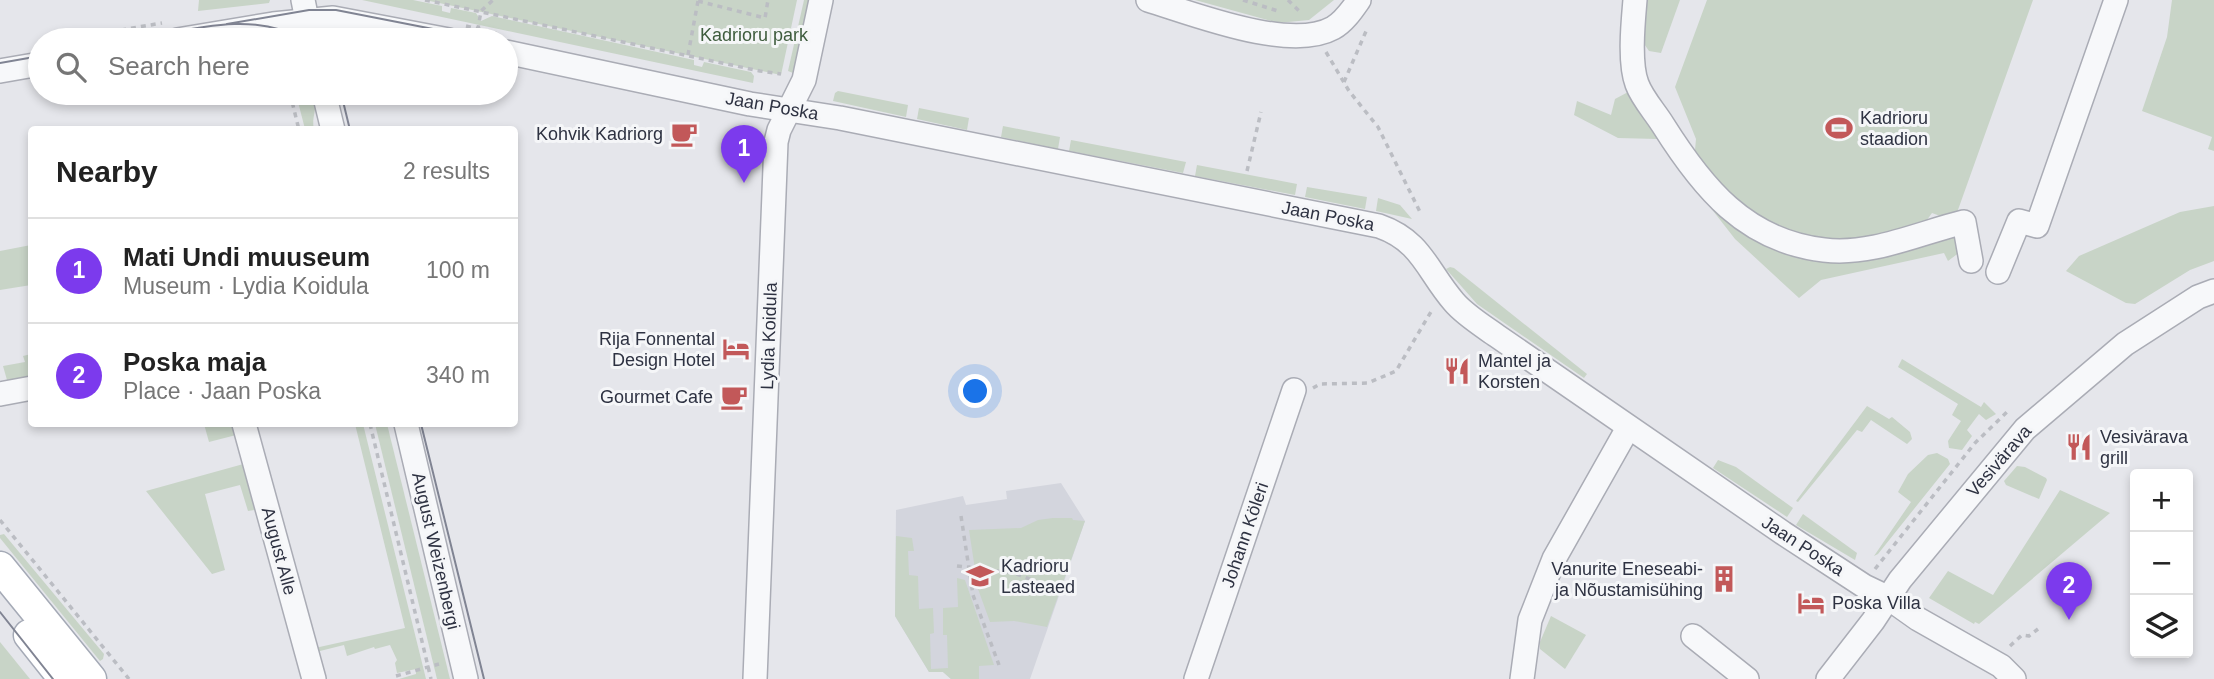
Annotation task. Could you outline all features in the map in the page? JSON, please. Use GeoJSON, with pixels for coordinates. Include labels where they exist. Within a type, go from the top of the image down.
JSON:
{"type":"FeatureCollection","features":[{"type":"Feature","properties":{"kind":"main road"},"geometry":{"type":"LineString","coordinates":[[0,567],[91,679]]}},
{"type":"Feature","properties":{"kind":"main road"},"geometry":{"type":"LineString","coordinates":[[0,600],[64,679]]}},
{"type":"Feature","properties":{"kind":"street","name":"Lydia Koidula"},"geometry":{"type":"LineString","coordinates":[[755,679],[776,142],[779,130],[804,80],[821,0]]}},
{"type":"Feature","properties":{"kind":"street"},"geometry":{"type":"LineString","coordinates":[[1149,0],[1255,32],[1299,36],[1312,27],[1334,27],[1349,14],[1359,0]]}},
{"type":"Feature","properties":{"kind":"street"},"geometry":{"type":"LineString","coordinates":[[1635,0],[1631,35],[1637,84],[1684,158],[1728,208],[1763,232],[1786,241],[1824,250],[1854,250],[1888,244],[1964,222],[1971,261]]}},
{"type":"Feature","properties":{"kind":"street"},"geometry":{"type":"LineString","coordinates":[[1998,272],[2020,221],[2037,226],[2116,0]]}},
{"type":"Feature","properties":{"kind":"street"},"geometry":{"type":"LineString","coordinates":[[254,28],[332,18],[415,28]]}},
{"type":"Feature","properties":{"kind":"street","name":"Jaan Poska"},"geometry":{"type":"LineString","coordinates":[[518,46],[750,104],[791,109],[1379,226],[1397,232],[1415,249],[1455,304],[1628,428],[1783,533],[1918,619],[2001,666],[2014,679]]}},
{"type":"Feature","properties":{"kind":"street"},"geometry":{"type":"LineString","coordinates":[[0,71],[28,66]]}},
{"type":"Feature","properties":{"kind":"street"},"geometry":{"type":"LineString","coordinates":[[327,105],[332,126]]}},
{"type":"Feature","properties":{"kind":"street","name":"Vesivärava"},"geometry":{"type":"LineString","coordinates":[[1828,679],[1873,621],[1887,597],[2025,429],[2125,344],[2198,297],[2214,291]]}},
{"type":"Feature","properties":{"kind":"street"},"geometry":{"type":"LineString","coordinates":[[0,394],[28,389]]}},
{"type":"Feature","properties":{"kind":"street","name":"Johann Köleri"},"geometry":{"type":"LineString","coordinates":[[1196,679],[1294,390]]}},
{"type":"Feature","properties":{"kind":"street","name":"August Alle"},"geometry":{"type":"LineString","coordinates":[[245,427],[314,679]]}},
{"type":"Feature","properties":{"kind":"street","name":"August Weizenbergi"},"geometry":{"type":"LineString","coordinates":[[407,427],[464,669]]}},
{"type":"Feature","properties":{"kind":"street"},"geometry":{"type":"LineString","coordinates":[[1522,679],[1530,620],[1554,559],[1628,428]]}},
{"type":"Feature","properties":{"kind":"street"},"geometry":{"type":"LineString","coordinates":[[1693,636],[1747,679]]}},
{"type":"Feature","properties":{"kind":"path"},"geometry":{"type":"LineString","coordinates":[[425,0],[781,75],[784,62]]}},
{"type":"Feature","properties":{"kind":"path"},"geometry":{"type":"LineString","coordinates":[[478,28],[481,11],[493,0]]}},
{"type":"Feature","properties":{"kind":"path"},"geometry":{"type":"LineString","coordinates":[[688,54],[698,1],[765,18],[768,0]]}},
{"type":"Feature","properties":{"kind":"path"},"geometry":{"type":"LineString","coordinates":[[1243,0],[1282,12]]}},
{"type":"Feature","properties":{"kind":"path"},"geometry":{"type":"LineString","coordinates":[[1296,16],[1312,27],[1344,82],[1378,127],[1420,212]]}},
{"type":"Feature","properties":{"kind":"path"},"geometry":{"type":"LineString","coordinates":[[1344,82],[1369,24]]}},
{"type":"Feature","properties":{"kind":"path"},"geometry":{"type":"LineString","coordinates":[[293,105],[298,126]]}},
{"type":"Feature","properties":{"kind":"path"},"geometry":{"type":"LineString","coordinates":[[1247,171],[1261,112]]}},
{"type":"Feature","properties":{"kind":"path"},"geometry":{"type":"LineString","coordinates":[[1294,390],[1311,389],[1320,384],[1368,383],[1396,371],[1438,299]]}},
{"type":"Feature","properties":{"kind":"path"},"geometry":{"type":"LineString","coordinates":[[1877,565],[1975,443],[1999,420]]}},
{"type":"Feature","properties":{"kind":"path"},"geometry":{"type":"LineString","coordinates":[[371,427],[431,679]]}},
{"type":"Feature","properties":{"kind":"path"},"geometry":{"type":"LineString","coordinates":[[961,516],[973,595],[999,665]]}},
{"type":"Feature","properties":{"kind":"path"},"geometry":{"type":"LineString","coordinates":[[0,520],[129,679]]}},
{"type":"Feature","properties":{"kind":"path"},"geometry":{"type":"LineString","coordinates":[[957,566],[1014,573],[1048,586]]}},
{"type":"Feature","properties":{"kind":"path"},"geometry":{"type":"LineString","coordinates":[[2006,651],[2022,635],[2029,636],[2038,629]]}},
{"type":"Feature","properties":{"kind":"path"},"geometry":{"type":"LineString","coordinates":[[396,676],[428,667],[464,669]]}},
{"type":"Feature","properties":{"kind":"shaded area","name":"Kadrioru Lasteaed"},"geometry":{"type":"Polygon","coordinates":[[[1061,483],[1085,521],[1030,679],[951,679],[943,672],[929,672],[895,616],[896,510],[963,496],[966,505],[1007,499],[1006,491],[1061,483]]]}},
{"type":"Feature","properties":{"kind":"green space"},"geometry":{"type":"Polygon","coordinates":[[[199,0],[270,0],[269,3],[198,11],[199,0]]]}},
{"type":"Feature","properties":{"kind":"green space"},"geometry":{"type":"Polygon","coordinates":[[[362,0],[413,0],[442,6],[442,11],[450,13],[451,8],[476,13],[481,21],[492,16],[694,60],[694,65],[702,67],[704,62],[751,72],[754,76],[753,83],[518,33],[518,28],[494,28],[362,0]]]}},
{"type":"Feature","properties":{"kind":"green space","name":"Kadrioru park"},"geometry":{"type":"Polygon","coordinates":[[[425,0],[797,0],[781,75],[425,0]]]}},
{"type":"Feature","properties":{"kind":"green space"},"geometry":{"type":"Polygon","coordinates":[[[804,0],[811,0],[797,66],[793,73],[788,71],[804,0]]]}},
{"type":"Feature","properties":{"kind":"green space"},"geometry":{"type":"Polygon","coordinates":[[[1195,0],[1334,0],[1309,20],[1278,23],[1195,0]]]}},
{"type":"Feature","properties":{"kind":"green space"},"geometry":{"type":"Polygon","coordinates":[[[1642,0],[1680,0],[1661,53],[1649,51],[1640,38],[1642,0]]]}},
{"type":"Feature","properties":{"kind":"green space","name":"Kadrioru staadion"},"geometry":{"type":"Polygon","coordinates":[[[1707,0],[2033,0],[1954,221],[1932,213],[1924,224],[1879,241],[1800,239],[1738,207],[1697,157],[1696,139],[1675,87],[1707,0]]]}},
{"type":"Feature","properties":{"kind":"green space"},"geometry":{"type":"Polygon","coordinates":[[[2172,0],[2214,0],[2214,151],[2208,149],[2212,137],[2142,111],[2167,37],[2172,0]]]}},
{"type":"Feature","properties":{"kind":"green space"},"geometry":{"type":"Polygon","coordinates":[[[838,91],[908,105],[906,117],[833,101],[838,91]]]}},
{"type":"Feature","properties":{"kind":"green space"},"geometry":{"type":"Polygon","coordinates":[[[1630,91],[1654,132],[1687,167],[1794,248],[1957,229],[1960,252],[1948,261],[1944,253],[1821,280],[1799,298],[1735,239],[1657,139],[1618,138],[1574,115],[1577,101],[1611,115],[1615,99],[1630,91]]]}},
{"type":"Feature","properties":{"kind":"green space"},"geometry":{"type":"Polygon","coordinates":[[[299,105],[316,105],[314,126],[304,126],[299,105]]]}},
{"type":"Feature","properties":{"kind":"green space"},"geometry":{"type":"Polygon","coordinates":[[[919,108],[969,118],[967,130],[917,119],[919,108]]]}},
{"type":"Feature","properties":{"kind":"green space"},"geometry":{"type":"Polygon","coordinates":[[[1003,126],[1060,137],[1058,149],[1001,137],[1003,126]]]}},
{"type":"Feature","properties":{"kind":"green space"},"geometry":{"type":"Polygon","coordinates":[[[1071,140],[1186,162],[1183,173],[1069,151],[1071,140]]]}},
{"type":"Feature","properties":{"kind":"green space"},"geometry":{"type":"Polygon","coordinates":[[[1197,165],[1297,184],[1295,195],[1195,176],[1197,165]]]}},
{"type":"Feature","properties":{"kind":"green space"},"geometry":{"type":"Polygon","coordinates":[[[1307,187],[1367,197],[1365,209],[1305,197],[1307,187]]]}},
{"type":"Feature","properties":{"kind":"green space"},"geometry":{"type":"Polygon","coordinates":[[[1378,198],[1400,205],[1412,219],[1376,211],[1378,198]]]}},
{"type":"Feature","properties":{"kind":"green space"},"geometry":{"type":"Polygon","coordinates":[[[2214,206],[2214,261],[2190,270],[2135,304],[2126,303],[2066,271],[2079,256],[2180,212],[2214,206]]]}},
{"type":"Feature","properties":{"kind":"green space"},"geometry":{"type":"Polygon","coordinates":[[[28,246],[28,285],[0,290],[0,251],[28,246]]]}},
{"type":"Feature","properties":{"kind":"green space"},"geometry":{"type":"Polygon","coordinates":[[[1450,267],[1587,374],[1584,378],[1477,304],[1446,269],[1450,267]]]}},
{"type":"Feature","properties":{"kind":"green space"},"geometry":{"type":"Polygon","coordinates":[[[28,355],[28,376],[7,380],[3,366],[25,362],[23,356],[28,355]]]}},
{"type":"Feature","properties":{"kind":"green space"},"geometry":{"type":"Polygon","coordinates":[[[1902,359],[1981,407],[1984,402],[1996,414],[1986,420],[1979,414],[1967,430],[1972,436],[1962,450],[1949,448],[1948,441],[1961,421],[1952,415],[1958,404],[1898,367],[1902,359]]]}},
{"type":"Feature","properties":{"kind":"green space"},"geometry":{"type":"Polygon","coordinates":[[[1867,406],[1889,419],[1892,417],[1910,432],[1912,439],[1907,444],[1871,420],[1862,432],[1857,430],[1798,502],[1796,501],[1867,406]]]}},
{"type":"Feature","properties":{"kind":"green space"},"geometry":{"type":"Polygon","coordinates":[[[205,427],[238,427],[240,434],[209,442],[205,427]]]}},
{"type":"Feature","properties":{"kind":"green space"},"geometry":{"type":"Polygon","coordinates":[[[356,427],[364,427],[426,679],[399,679],[416,674],[416,669],[397,673],[397,660],[390,645],[347,656],[344,645],[316,652],[315,648],[405,628],[356,427]]]}},
{"type":"Feature","properties":{"kind":"green space"},"geometry":{"type":"Polygon","coordinates":[[[376,427],[388,427],[450,679],[437,679],[376,427]]]}},
{"type":"Feature","properties":{"kind":"green space"},"geometry":{"type":"Polygon","coordinates":[[[1937,453],[1948,459],[1950,464],[1874,556],[1911,502],[1898,492],[1908,474],[1928,455],[1937,453]]]}},
{"type":"Feature","properties":{"kind":"green space"},"geometry":{"type":"Polygon","coordinates":[[[1718,460],[1736,467],[1793,508],[1787,517],[1713,468],[1718,460]]]}},
{"type":"Feature","properties":{"kind":"green space"},"geometry":{"type":"Polygon","coordinates":[[[247,463],[260,509],[248,511],[240,485],[205,494],[225,570],[212,574],[146,491],[247,463]]]}},
{"type":"Feature","properties":{"kind":"green space"},"geometry":{"type":"Polygon","coordinates":[[[2017,466],[2025,467],[2046,478],[2039,499],[2006,485],[2004,481],[2017,466]]]}},
{"type":"Feature","properties":{"kind":"green space"},"geometry":{"type":"Polygon","coordinates":[[[2060,490],[2110,513],[1979,624],[1974,624],[1929,598],[1948,571],[1993,595],[2060,490]]]}},
{"type":"Feature","properties":{"kind":"green space"},"geometry":{"type":"Polygon","coordinates":[[[1803,514],[1857,553],[1855,560],[1796,525],[1803,514]]]}},
{"type":"Feature","properties":{"kind":"green space"},"geometry":{"type":"Polygon","coordinates":[[[1053,518],[1085,521],[1047,627],[1014,621],[990,622],[978,589],[969,530],[1021,528],[1038,520],[1053,518]]]}},
{"type":"Feature","properties":{"kind":"green space"},"geometry":{"type":"Polygon","coordinates":[[[4,534],[104,654],[103,659],[100,661],[0,538],[0,535],[4,534]]]}},
{"type":"Feature","properties":{"kind":"green space"},"geometry":{"type":"Polygon","coordinates":[[[896,536],[912,538],[914,551],[908,551],[909,575],[918,576],[919,609],[933,608],[934,633],[930,634],[931,669],[948,668],[947,635],[943,635],[943,608],[958,607],[957,578],[965,580],[994,665],[979,666],[979,679],[951,679],[943,672],[929,672],[895,616],[896,536]]]}},
{"type":"Feature","properties":{"kind":"green space"},"geometry":{"type":"Polygon","coordinates":[[[1551,616],[1586,635],[1565,669],[1540,649],[1540,642],[1551,616]]]}},
{"type":"Feature","properties":{"kind":"green space"},"geometry":{"type":"Polygon","coordinates":[[[0,642],[30,679],[0,679],[0,642]]]}},
{"type":"Feature","properties":{"kind":"tram line"},"geometry":{"type":"LineString","coordinates":[[227,24],[309,10],[336,10],[428,28]]}},
{"type":"Feature","properties":{"kind":"tram line"},"geometry":{"type":"LineString","coordinates":[[197,28],[242,24],[271,28]]}},
{"type":"Feature","properties":{"kind":"tram line"},"geometry":{"type":"LineString","coordinates":[[0,63],[28,58]]}},
{"type":"Feature","properties":{"kind":"tram line"},"geometry":{"type":"LineString","coordinates":[[344,105],[349,126]]}},
{"type":"Feature","properties":{"kind":"tram line"},"geometry":{"type":"LineString","coordinates":[[422,427],[484,679]]}},
{"type":"Feature","properties":{"kind":"tram line"},"geometry":{"type":"LineString","coordinates":[[0,612],[53,679]]}},
{"type":"Feature","properties":{"kind":"place","name":"Kadrioru staadion"},"geometry":{"type":"Point","coordinates":[1839,128]}},
{"type":"Feature","properties":{"kind":"place","name":"Kohvik Kadriorg"},"geometry":{"type":"Point","coordinates":[684,134]}},
{"type":"Feature","properties":{"kind":"place","name":"Mati Undi muuseum"},"geometry":{"type":"Point","coordinates":[744,183]}},
{"type":"Feature","properties":{"kind":"place","name":"Rija Fonnental Design Hotel"},"geometry":{"type":"Point","coordinates":[736,349]}},
{"type":"Feature","properties":{"kind":"place","name":"Mantel ja Korsten"},"geometry":{"type":"Point","coordinates":[1457,371]}},
{"type":"Feature","properties":{"kind":"place","name":"Gourmet Cafe"},"geometry":{"type":"Point","coordinates":[734,397]}},
{"type":"Feature","properties":{"kind":"place","name":"Vesivärava grill"},"geometry":{"type":"Point","coordinates":[2079,447]}},
{"type":"Feature","properties":{"kind":"place","name":"Kadrioru Lasteaed"},"geometry":{"type":"Point","coordinates":[980,576]}},
{"type":"Feature","properties":{"kind":"place","name":"Vanurite Eneseabi- ja Nõustamisühing"},"geometry":{"type":"Point","coordinates":[1724,579]}},
{"type":"Feature","properties":{"kind":"place","name":"Poska Villa"},"geometry":{"type":"Point","coordinates":[1811,603]}},
{"type":"Feature","properties":{"kind":"place","name":"Poska maja"},"geometry":{"type":"Point","coordinates":[2069,620]}}]}
